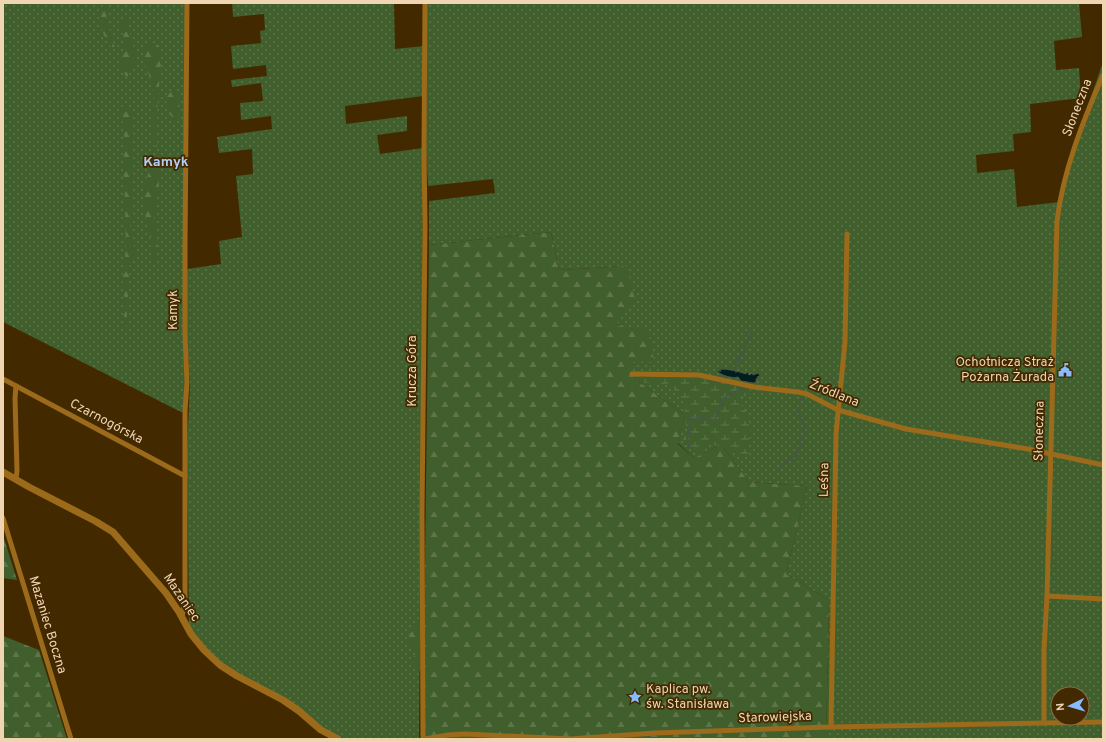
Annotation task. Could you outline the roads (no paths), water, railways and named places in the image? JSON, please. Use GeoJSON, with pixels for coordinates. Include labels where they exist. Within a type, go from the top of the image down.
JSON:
{"type":"FeatureCollection","features":[{"type":"Feature","properties":{"kind":"street","name":"Kamyk"},"geometry":{"type":"LineString","coordinates":[[182,617],[185,601],[185,410],[187,382],[185,334],[185,246],[187,3]]}},
{"type":"Feature","properties":{"kind":"street","name":"Krucza Góra"},"geometry":{"type":"LineString","coordinates":[[424,739],[422,543],[426,226],[424,150],[425,3]]}},
{"type":"Feature","properties":{"kind":"street","name":"Słoneczna"},"geometry":{"type":"LineString","coordinates":[[1044,723],[1044,650],[1047,596],[1056,253],[1059,206],[1076,143],[1103,75]]}},
{"type":"Feature","properties":{"kind":"street","name":"Leśna"},"geometry":{"type":"LineString","coordinates":[[831,727],[836,434],[845,342],[847,234]]}},
{"type":"Feature","properties":{"kind":"street","name":"Źródlana"},"geometry":{"type":"LineString","coordinates":[[632,374],[699,375],[754,387],[798,392],[807,394],[838,410],[906,429],[1050,453],[1103,465]]}},
{"type":"Feature","properties":{"kind":"street","name":"Czarnogórska"},"geometry":{"type":"LineString","coordinates":[[3,379],[185,476]]}},
{"type":"Feature","properties":{"kind":"street"},"geometry":{"type":"LineString","coordinates":[[16,386],[14,398],[16,479]]}},
{"type":"Feature","properties":{"kind":"street","name":"Mazaniec"},"geometry":{"type":"LineString","coordinates":[[3,472],[113,532],[166,592],[197,642],[220,665],[237,676],[283,700],[322,730],[338,739]]}},
{"type":"Feature","properties":{"kind":"street","name":"Mazaniec Boczna"},"geometry":{"type":"LineString","coordinates":[[3,518],[71,739]]}},
{"type":"Feature","properties":{"kind":"street"},"geometry":{"type":"LineString","coordinates":[[1047,596],[1103,599]]}},
{"type":"Feature","properties":{"kind":"street","name":"Starowiejska"},"geometry":{"type":"LineString","coordinates":[[424,739],[465,734],[570,739],[655,732],[1103,722]]}},
{"type":"Feature","properties":{"kind":"water"},"geometry":{"type":"Polygon","coordinates":[[[720,369],[733,370],[746,374],[747,372],[750,375],[752,373],[753,375],[758,373],[760,376],[757,377],[756,382],[754,383],[741,381],[738,377],[730,377],[721,374],[717,371],[721,371],[720,369]]]}},
{"type":"Feature","properties":{"kind":"waterway"},"geometry":{"type":"LineString","coordinates":[[736,372],[735,364],[737,361],[739,362],[738,358],[742,356],[751,333]]}},
{"type":"Feature","properties":{"kind":"waterway"},"geometry":{"type":"LineString","coordinates":[[688,449],[689,446],[687,438],[689,419],[704,418],[715,420],[724,399],[742,387]]}},
{"type":"Feature","properties":{"kind":"waterway"},"geometry":{"type":"LineString","coordinates":[[781,465],[797,455],[801,440],[805,434],[803,422],[799,414],[800,399]]}},
{"type":"Feature","properties":{"kind":"place","name":"Ochotnicza Straż Pożarna Żurada"},"geometry":{"type":"Point","coordinates":[1065,370]}},
{"type":"Feature","properties":{"kind":"place","name":"Kaplica pw. św. Stanisława"},"geometry":{"type":"Point","coordinates":[635,697]}},
{"type":"Feature","properties":{"kind":"district","name":"Kamyk"},"geometry":{"type":"Point","coordinates":[166,162]}}]}
